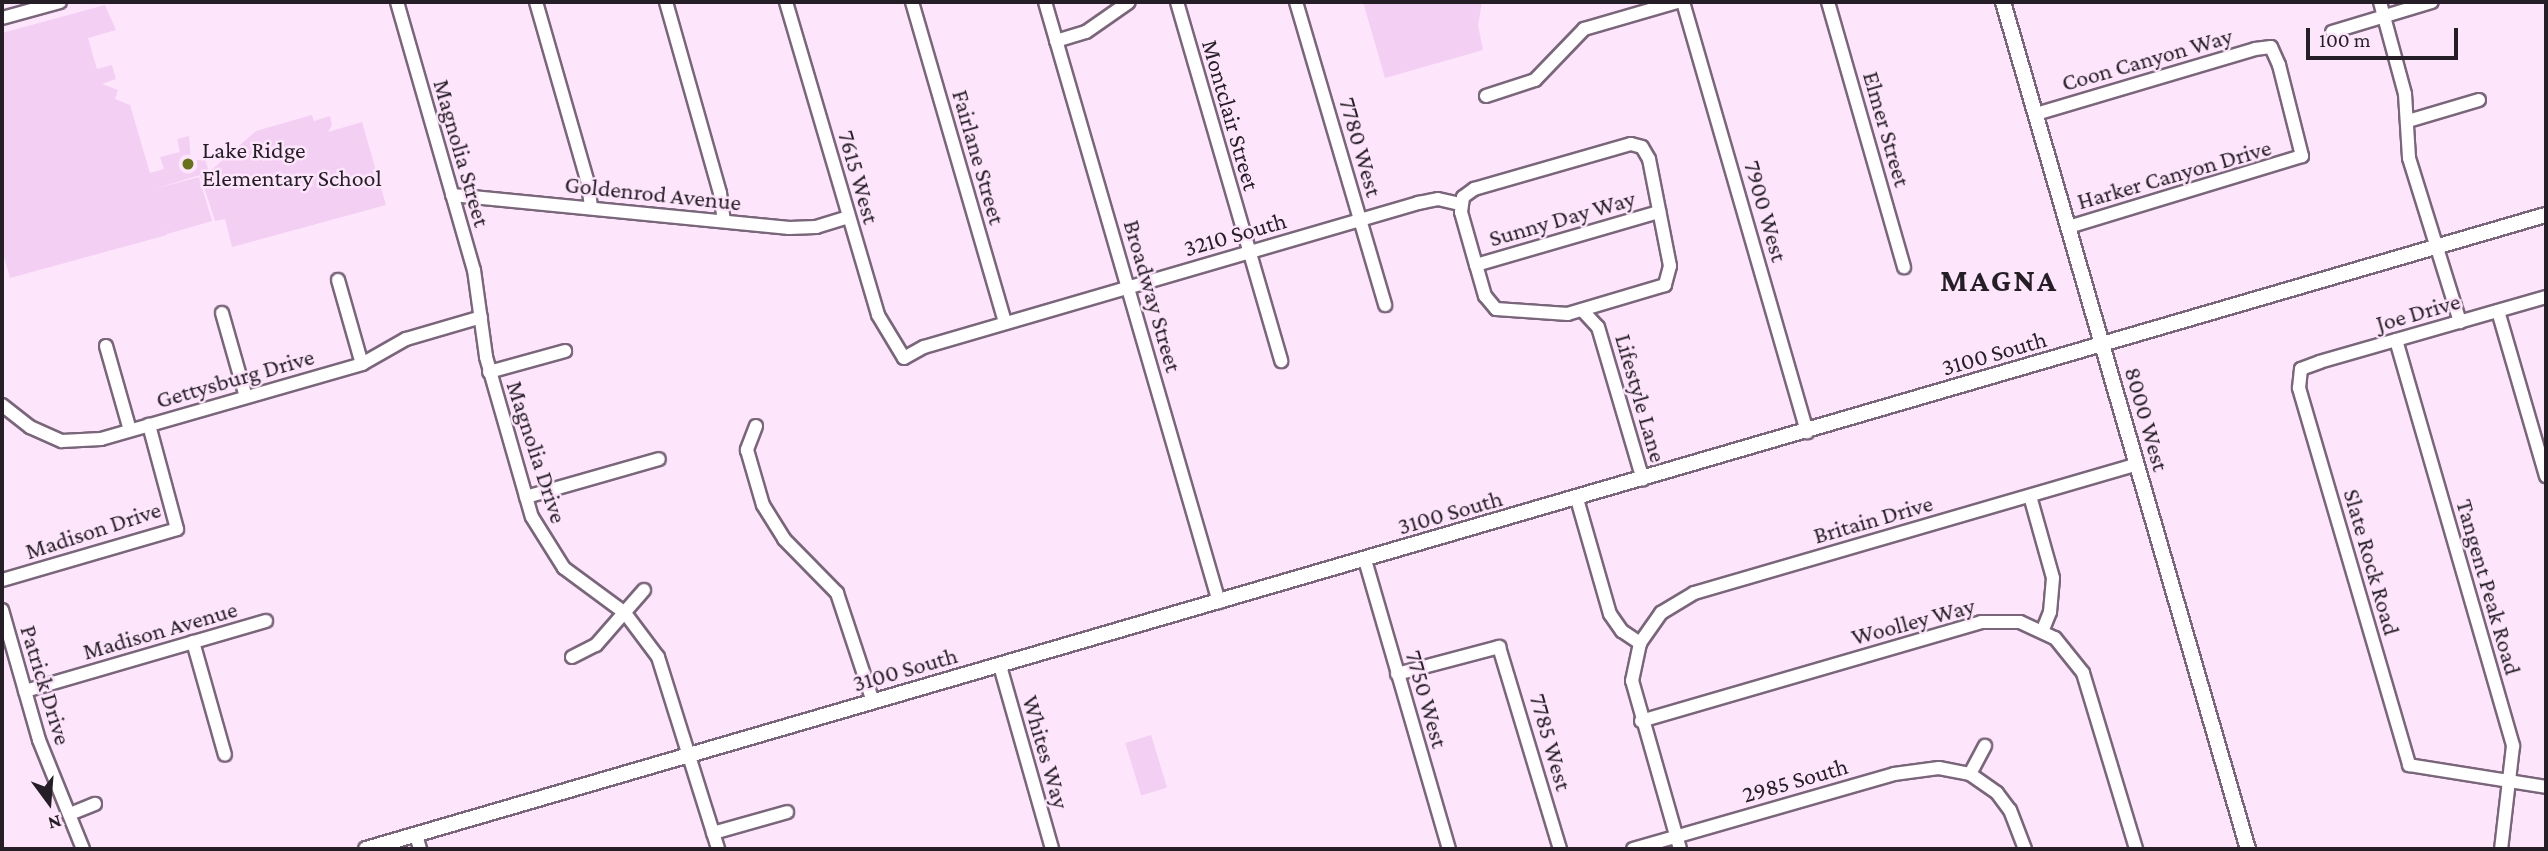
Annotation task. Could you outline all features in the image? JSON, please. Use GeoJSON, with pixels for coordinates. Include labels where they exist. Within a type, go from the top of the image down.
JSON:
{"type":"FeatureCollection","features":[{"type":"Feature","properties":{"kind":"street"},"geometry":{"type":"LineString","coordinates":[[2,18],[60,2]]}},
{"type":"Feature","properties":{"kind":"street","name":"Magnolia Street"},"geometry":{"type":"LineString","coordinates":[[397,2],[478,286],[481,317]]}},
{"type":"Feature","properties":{"kind":"street"},"geometry":{"type":"LineString","coordinates":[[536,2],[591,207]]}},
{"type":"Feature","properties":{"kind":"street"},"geometry":{"type":"LineString","coordinates":[[666,2],[720,193],[724,221]]}},
{"type":"Feature","properties":{"kind":"street","name":"7615 West"},"geometry":{"type":"LineString","coordinates":[[786,2],[878,315],[904,358]]}},
{"type":"Feature","properties":{"kind":"street","name":"Fairlane Street"},"geometry":{"type":"LineString","coordinates":[[912,2],[1005,323]]}},
{"type":"Feature","properties":{"kind":"street","name":"Broadway Street"},"geometry":{"type":"LineString","coordinates":[[1045,2],[1219,602]]}},
{"type":"Feature","properties":{"kind":"street"},"geometry":{"type":"LineString","coordinates":[[1056,41],[1086,32],[1129,2]]}},
{"type":"Feature","properties":{"kind":"street","name":"Montclair Street"},"geometry":{"type":"LineString","coordinates":[[1177,2],[1281,361]]}},
{"type":"Feature","properties":{"kind":"street","name":"7780 West"},"geometry":{"type":"LineString","coordinates":[[1296,2],[1385,305]]}},
{"type":"Feature","properties":{"kind":"street"},"geometry":{"type":"LineString","coordinates":[[1486,96],[1535,80],[1584,29],[1677,2]]}},
{"type":"Feature","properties":{"kind":"street","name":"7900 West"},"geometry":{"type":"LineString","coordinates":[[1683,2],[1807,432]]}},
{"type":"Feature","properties":{"kind":"street","name":"Elmer Street"},"geometry":{"type":"LineString","coordinates":[[1828,2],[1904,267]]}},
{"type":"Feature","properties":{"kind":"street","name":"8000 West"},"geometry":{"type":"LineString","coordinates":[[2003,2],[2248,849]]}},
{"type":"Feature","properties":{"kind":"street"},"geometry":{"type":"LineString","coordinates":[[2380,2],[2408,121],[2409,158],[2460,322]]}},
{"type":"Feature","properties":{"kind":"street"},"geometry":{"type":"LineString","coordinates":[[2332,32],[2432,2]]}},
{"type":"Feature","properties":{"kind":"street","name":"Coon Canyon Way"},"geometry":{"type":"LineString","coordinates":[[2036,114],[2271,47]]}},
{"type":"Feature","properties":{"kind":"street","name":"Harker Canyon Drive"},"geometry":{"type":"LineString","coordinates":[[2069,227],[2302,156],[2271,47]]}},
{"type":"Feature","properties":{"kind":"street"},"geometry":{"type":"LineString","coordinates":[[2408,121],[2479,100]]}},
{"type":"Feature","properties":{"kind":"street"},"geometry":{"type":"LineString","coordinates":[[1624,145],[1642,147],[1649,159],[1669,279],[1656,289],[1568,314],[1496,309],[1485,296],[1462,201],[1474,189],[1624,145]]}},
{"type":"Feature","properties":{"kind":"street","name":"Goldenrod Avenue"},"geometry":{"type":"LineString","coordinates":[[452,195],[803,229],[849,217]]}},
{"type":"Feature","properties":{"kind":"street","name":"3210 South"},"geometry":{"type":"LineString","coordinates":[[904,358],[924,347],[1360,219],[1438,199],[1462,201]]}},
{"type":"Feature","properties":{"kind":"street","name":"Sunny Day Way"},"geometry":{"type":"LineString","coordinates":[[1476,265],[1659,212]]}},
{"type":"Feature","properties":{"kind":"street","name":"3100 South"},"geometry":{"type":"LineString","coordinates":[[366,849],[418,842],[690,756],[873,702],[2546,215]]}},
{"type":"Feature","properties":{"kind":"street"},"geometry":{"type":"LineString","coordinates":[[338,280],[362,364]]}},
{"type":"Feature","properties":{"kind":"street","name":"Joe Drive"},"geometry":{"type":"LineString","coordinates":[[2301,369],[2546,297]]}},
{"type":"Feature","properties":{"kind":"street","name":"Lifestyle Lane"},"geometry":{"type":"LineString","coordinates":[[1598,327],[1607,304]]}},
{"type":"Feature","properties":{"kind":"street","name":"Lifestyle Lane"},"geometry":{"type":"LineString","coordinates":[[1582,310],[1598,327],[1643,480]]}},
{"type":"Feature","properties":{"kind":"street"},"geometry":{"type":"LineString","coordinates":[[2498,311],[2546,476]]}},
{"type":"Feature","properties":{"kind":"street"},"geometry":{"type":"LineString","coordinates":[[222,313],[246,397]]}},
{"type":"Feature","properties":{"kind":"street","name":"Gettysburg Drive"},"geometry":{"type":"LineString","coordinates":[[2,405],[30,427],[62,441],[91,441],[362,364],[407,339],[481,317]]}},
{"type":"Feature","properties":{"kind":"street","name":"Magnolia Drive"},"geometry":{"type":"LineString","coordinates":[[481,317],[489,372],[526,497],[542,539],[558,561],[625,613],[658,657],[718,849]]}},
{"type":"Feature","properties":{"kind":"street","name":"Tangent Peak Road"},"geometry":{"type":"LineString","coordinates":[[2396,340],[2513,746],[2511,782],[2501,849]]}},
{"type":"Feature","properties":{"kind":"street"},"geometry":{"type":"LineString","coordinates":[[106,346],[130,430]]}},
{"type":"Feature","properties":{"kind":"street"},"geometry":{"type":"LineString","coordinates":[[489,372],[565,351]]}},
{"type":"Feature","properties":{"kind":"street","name":"Slate Rock Road"},"geometry":{"type":"LineString","coordinates":[[2301,369],[2299,388],[2409,765],[2511,782]]}},
{"type":"Feature","properties":{"kind":"street","name":"Madison Drive"},"geometry":{"type":"LineString","coordinates":[[2,580],[177,529],[149,425]]}},
{"type":"Feature","properties":{"kind":"street"},"geometry":{"type":"LineString","coordinates":[[756,426],[747,450],[764,505],[784,539],[836,593],[873,702]]}},
{"type":"Feature","properties":{"kind":"street"},"geometry":{"type":"LineString","coordinates":[[526,497],[659,459]]}},
{"type":"Feature","properties":{"kind":"street","name":"Britain Drive"},"geometry":{"type":"LineString","coordinates":[[1640,643],[1661,613],[1694,593],[2136,465]]}},
{"type":"Feature","properties":{"kind":"street"},"geometry":{"type":"LineString","coordinates":[[2031,496],[2053,578],[2050,612],[2043,629]]}},
{"type":"Feature","properties":{"kind":"street"},"geometry":{"type":"LineString","coordinates":[[1577,499],[1610,614],[1622,631],[1640,643],[1632,681],[1641,721],[1679,843]]}},
{"type":"Feature","properties":{"kind":"street","name":"7750 West"},"geometry":{"type":"LineString","coordinates":[[1365,560],[1448,849]]}},
{"type":"Feature","properties":{"kind":"street"},"geometry":{"type":"LineString","coordinates":[[572,657],[596,645],[644,590]]}},
{"type":"Feature","properties":{"kind":"street","name":"Patrick Drive"},"geometry":{"type":"LineString","coordinates":[[2,610],[25,691],[83,849]]}},
{"type":"Feature","properties":{"kind":"street","name":"Madison Avenue"},"geometry":{"type":"LineString","coordinates":[[25,691],[265,621]]}},
{"type":"Feature","properties":{"kind":"street","name":"Woolley Way"},"geometry":{"type":"LineString","coordinates":[[1641,721],[1981,622],[2020,622],[2043,629],[2068,649],[2083,673],[2136,849]]}},
{"type":"Feature","properties":{"kind":"street"},"geometry":{"type":"LineString","coordinates":[[193,642],[225,755]]}},
{"type":"Feature","properties":{"kind":"street","name":"7785 West"},"geometry":{"type":"LineString","coordinates":[[1398,674],[1499,648],[1560,849]]}},
{"type":"Feature","properties":{"kind":"street","name":"Whites Way"},"geometry":{"type":"LineString","coordinates":[[1000,666],[1052,849]]}},
{"type":"Feature","properties":{"kind":"street"},"geometry":{"type":"LineString","coordinates":[[1985,746],[1970,774],[1997,793],[2010,810],[2025,849]]}},
{"type":"Feature","properties":{"kind":"street","name":"2985 South"},"geometry":{"type":"LineString","coordinates":[[1633,849],[1679,843],[1894,774],[1939,768],[1970,774]]}},
{"type":"Feature","properties":{"kind":"street"},"geometry":{"type":"LineString","coordinates":[[2511,782],[2546,787]]}},
{"type":"Feature","properties":{"kind":"street"},"geometry":{"type":"LineString","coordinates":[[70,814],[95,804]]}},
{"type":"Feature","properties":{"kind":"street"},"geometry":{"type":"LineString","coordinates":[[713,834],[788,812]]}},
{"type":"Feature","properties":{"kind":"shaded area"},"geometry":{"type":"Polygon","coordinates":[[[1363,2],[1482,2],[1478,25],[1483,50],[1385,78],[1363,2]]]}},
{"type":"Feature","properties":{"kind":"shaded area"},"geometry":{"type":"Polygon","coordinates":[[[105,5],[116,30],[88,38],[97,69],[112,65],[116,79],[102,84],[118,90],[115,99],[130,105],[150,173],[164,169],[160,157],[180,152],[177,139],[189,136],[191,161],[205,159],[209,172],[256,131],[312,115],[314,121],[330,116],[332,125],[328,132],[362,122],[386,205],[232,247],[225,219],[215,221],[200,175],[154,189],[199,177],[212,221],[167,234],[164,223],[167,235],[10,278],[2,250],[2,33],[105,5]]]}},
{"type":"Feature","properties":{"kind":"shaded area"},"geometry":{"type":"Polygon","coordinates":[[[1151,735],[1167,788],[1141,795],[1125,743],[1151,735]]]}},
{"type":"Feature","properties":{"kind":"place","name":"Lake Ridge Elementary School"},"geometry":{"type":"Point","coordinates":[188,164]}},
{"type":"Feature","properties":{"kind":"district","name":"MAGNA"},"geometry":{"type":"Point","coordinates":[1999,280]}}]}
